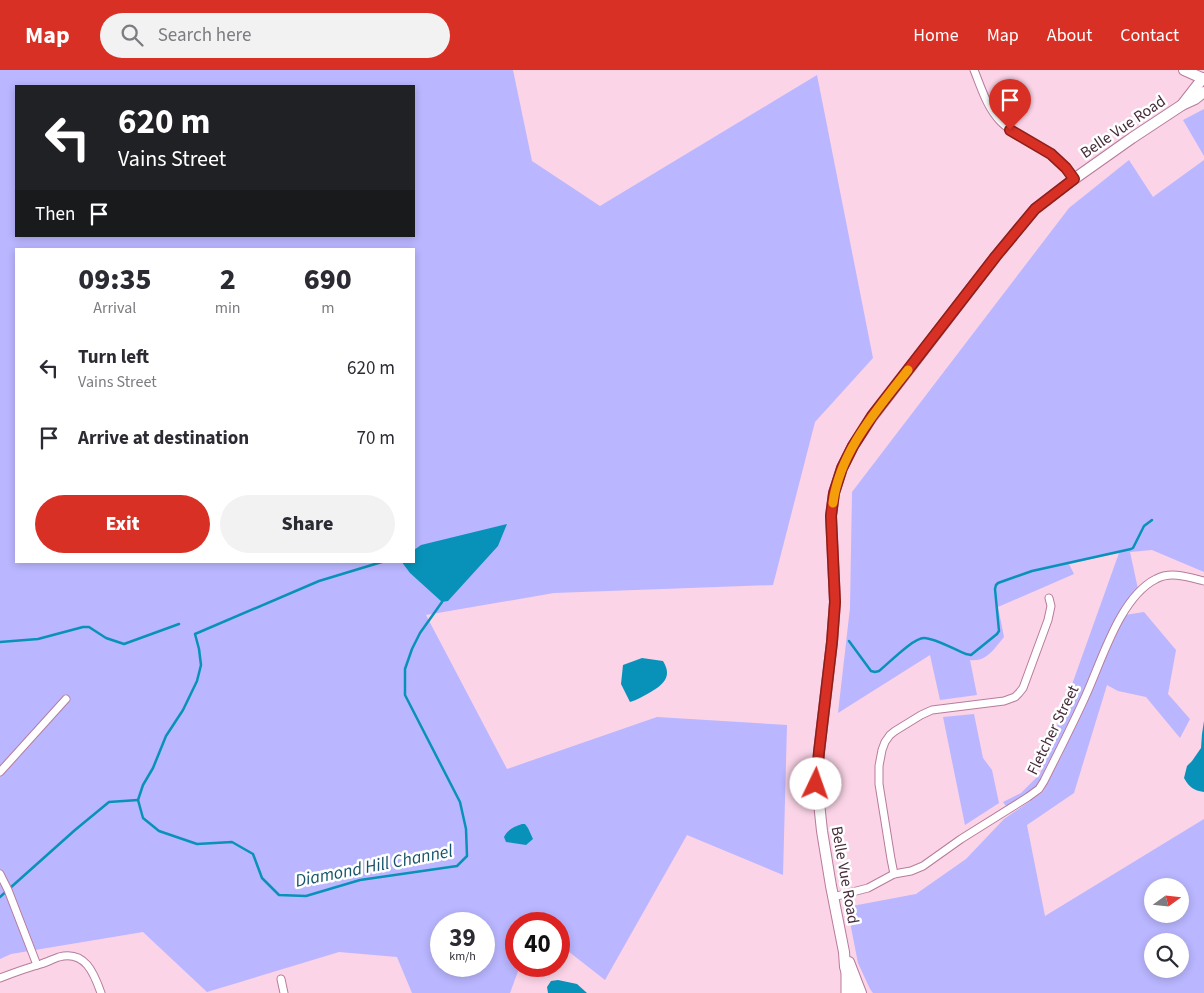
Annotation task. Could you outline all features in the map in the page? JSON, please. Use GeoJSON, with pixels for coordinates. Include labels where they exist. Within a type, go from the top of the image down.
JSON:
{"type":"FeatureCollection","features":[{"type":"Feature","properties":{"kind":"street"},"geometry":{"type":"LineString","coordinates":[[974,70],[992,110],[1000,122],[1051,154],[1074,179]]}},
{"type":"Feature","properties":{"kind":"street"},"geometry":{"type":"LineString","coordinates":[[1184,70],[1204,78]]}},
{"type":"Feature","properties":{"kind":"street","name":"Belle Vue Road"},"geometry":{"type":"LineString","coordinates":[[1182,105],[1204,78]]}},
{"type":"Feature","properties":{"kind":"street","name":"Belle Vue Road"},"geometry":{"type":"LineString","coordinates":[[853,993],[845,967],[844,952],[822,832],[816,784],[835,602],[831,516],[834,493],[842,468],[872,416],[996,256],[1035,209],[1132,138],[1182,105],[1195,100],[1204,92]]}},
{"type":"Feature","properties":{"kind":"street","name":"Fletcher Street"},"geometry":{"type":"LineString","coordinates":[[833,897],[868,888],[894,874],[912,871],[923,866],[1039,789],[1079,710],[1116,626],[1133,599],[1148,584],[1161,577],[1178,575],[1204,581]]}},
{"type":"Feature","properties":{"kind":"street"},"geometry":{"type":"LineString","coordinates":[[894,874],[879,784],[882,750],[885,742],[895,731],[926,712],[1004,701],[1015,697],[1024,688],[1048,620],[1051,606],[1049,598]]}},
{"type":"Feature","properties":{"kind":"street"},"geometry":{"type":"LineString","coordinates":[[0,772],[66,699]]}},
{"type":"Feature","properties":{"kind":"street"},"geometry":{"type":"LineString","coordinates":[[0,874],[37,965]]}},
{"type":"Feature","properties":{"kind":"street","name":"Belle Vue Road"},"geometry":{"type":"LineString","coordinates":[[844,952],[862,993]]}},
{"type":"Feature","properties":{"kind":"street"},"geometry":{"type":"LineString","coordinates":[[0,978],[58,957],[71,956],[81,959],[92,972],[101,993]]}},
{"type":"Feature","properties":{"kind":"street"},"geometry":{"type":"LineString","coordinates":[[845,967],[845,993]]}},
{"type":"Feature","properties":{"kind":"street"},"geometry":{"type":"LineString","coordinates":[[282,980],[284,993]]}},
{"type":"Feature","properties":{"kind":"shaded area"},"geometry":{"type":"Polygon","coordinates":[[[0,70],[513,70],[532,161],[600,206],[817,75],[873,358],[815,422],[773,585],[554,593],[426,615],[507,769],[657,717],[787,725],[783,875],[687,835],[605,980],[570,953],[570,912],[505,912],[505,977],[516,977],[510,993],[412,993],[397,957],[339,952],[207,992],[143,932],[11,954],[0,959],[0,70]]]}},
{"type":"Feature","properties":{"kind":"shaded area"},"geometry":{"type":"Polygon","coordinates":[[[1204,109],[1204,156],[1183,120],[1204,109]]]}},
{"type":"Feature","properties":{"kind":"shaded area"},"geometry":{"type":"Polygon","coordinates":[[[1129,160],[1153,197],[1204,160],[1204,572],[1152,550],[1130,552],[1138,589],[1122,609],[1043,779],[1034,791],[1006,806],[1003,802],[1021,793],[1040,774],[1119,553],[1069,564],[1074,574],[998,607],[1004,637],[986,657],[970,660],[977,695],[940,700],[930,655],[838,713],[850,608],[852,492],[1069,208],[1129,160]]]}},
{"type":"Feature","properties":{"kind":"shaded area"},"geometry":{"type":"Polygon","coordinates":[[[1144,612],[1176,650],[1168,694],[1190,719],[1180,738],[1146,697],[1118,691],[1107,685],[1074,793],[1027,825],[1045,916],[1204,819],[1204,993],[873,993],[858,963],[847,907],[916,894],[966,859],[1004,819],[1043,792],[1062,755],[1125,615],[1144,612]]]}},
{"type":"Feature","properties":{"kind":"shaded area"},"geometry":{"type":"Polygon","coordinates":[[[974,714],[983,758],[992,770],[999,803],[965,825],[943,717],[974,714]]]}},
{"type":"Feature","properties":{"kind":"water"},"geometry":{"type":"Polygon","coordinates":[[[507,524],[498,546],[448,601],[442,602],[410,573],[402,563],[415,563],[415,549],[421,545],[507,524]]]}},
{"type":"Feature","properties":{"kind":"water"},"geometry":{"type":"Polygon","coordinates":[[[642,658],[663,661],[667,676],[658,687],[630,702],[621,684],[623,665],[642,658]]]}},
{"type":"Feature","properties":{"kind":"water"},"geometry":{"type":"Polygon","coordinates":[[[1204,721],[1204,792],[1192,788],[1184,778],[1187,766],[1201,748],[1204,721]]]}},
{"type":"Feature","properties":{"kind":"water"},"geometry":{"type":"Polygon","coordinates":[[[525,824],[528,828],[533,839],[526,845],[506,842],[504,837],[507,832],[525,824]]]}},
{"type":"Feature","properties":{"kind":"water"},"geometry":{"type":"Polygon","coordinates":[[[558,980],[577,984],[587,993],[548,993],[547,987],[551,981],[558,980]]]}},
{"type":"Feature","properties":{"kind":"waterway"},"geometry":{"type":"LineString","coordinates":[[849,641],[871,671],[875,672],[879,671],[914,642],[924,638],[934,640],[971,655],[999,631],[995,589],[998,583],[1032,571],[1131,549],[1144,526],[1152,520]]}},
{"type":"Feature","properties":{"kind":"waterway","name":"Diamond Hill Channel"},"geometry":{"type":"LineString","coordinates":[[378,563],[319,581],[195,634],[201,665],[197,681],[183,710],[166,736],[153,768],[143,785],[138,800],[143,818],[159,831],[197,844],[232,842],[253,854],[262,878],[279,895],[306,896],[360,880],[457,866],[467,856],[466,829],[460,802],[405,695],[405,669],[412,649],[420,633],[442,602]]}},
{"type":"Feature","properties":{"kind":"waterway","name":"Diamond Hill Channel"},"geometry":{"type":"LineString","coordinates":[[0,642],[38,639],[89,627],[106,638],[124,644],[179,624]]}},
{"type":"Feature","properties":{"kind":"waterway"},"geometry":{"type":"LineString","coordinates":[[0,897],[109,802],[138,800]]}},
{"type":"Feature","properties":{"kind":"slow traffic"},"geometry":{"type":"LineString","coordinates":[[833,503],[834,493],[842,468],[853,446],[872,416],[908,370]]}},
{"type":"Feature","properties":{"kind":"route"},"geometry":{"type":"LineString","coordinates":[[816,784],[835,602],[831,516],[834,493],[842,468],[872,416],[996,256],[1035,209],[1074,179],[1066,168],[1051,154],[1010,130]]}}]}
